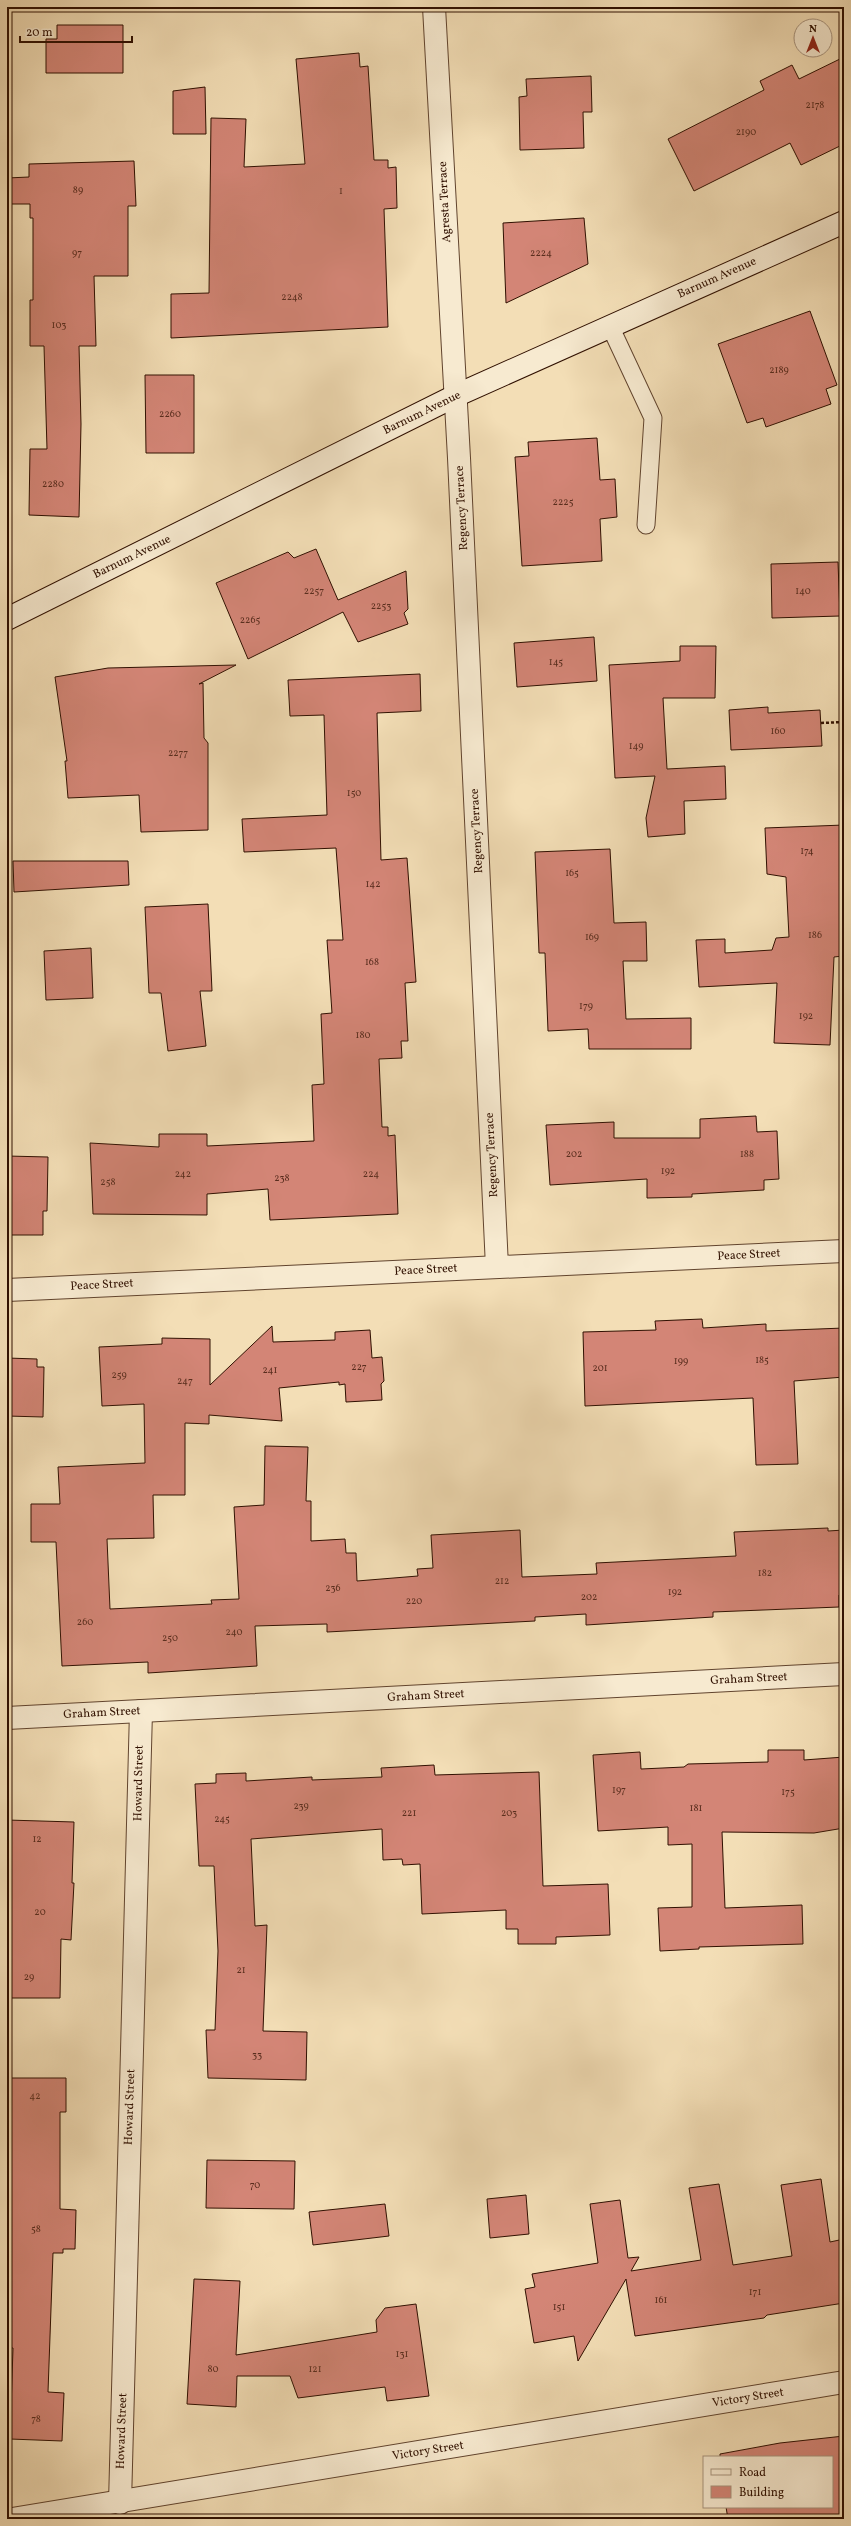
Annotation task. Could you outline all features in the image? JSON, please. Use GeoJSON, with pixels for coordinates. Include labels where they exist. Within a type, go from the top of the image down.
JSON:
{"type":"FeatureCollection","features":[{"type":"Feature","properties":{"kind":"street","name":"Agresta Terrace"},"geometry":{"type":"LineString","coordinates":[[434,7],[455,396]]}},
{"type":"Feature","properties":{"kind":"street","name":"Barnum Avenue"},"geometry":{"type":"LineString","coordinates":[[7,619],[455,396],[844,222]]}},
{"type":"Feature","properties":{"kind":"street","name":"Regency Terrace"},"geometry":{"type":"LineString","coordinates":[[455,396],[497,1267]]}},
{"type":"Feature","properties":{"kind":"street","name":"Peace Street"},"geometry":{"type":"LineString","coordinates":[[7,1290],[844,1250]]}},
{"type":"Feature","properties":{"kind":"street","name":"Graham Street"},"geometry":{"type":"LineString","coordinates":[[7,1718],[844,1674]]}},
{"type":"Feature","properties":{"kind":"street","name":"Howard Street"},"geometry":{"type":"LineString","coordinates":[[120,2502],[141,1711]]}},
{"type":"Feature","properties":{"kind":"street","name":"Victory Street"},"geometry":{"type":"LineString","coordinates":[[12,2519],[844,2382]]}},
{"type":"Feature","properties":{"kind":"lane"},"geometry":{"type":"LineString","coordinates":[[610,326],[653,418],[646,525]]}},
{"type":"Feature","properties":{"kind":"path"},"geometry":{"type":"LineString","coordinates":[[821,723],[844,722]]}},
{"type":"Feature","properties":{"kind":"building"},"geometry":{"type":"Polygon","coordinates":[[[57,25],[123,25],[123,73],[46,73],[46,39],[57,39],[57,25]]]}},
{"type":"Feature","properties":{"kind":"building"},"geometry":{"type":"Polygon","coordinates":[[[359,53],[360,67],[368,66],[374,160],[388,160],[388,168],[396,167],[397,208],[384,209],[388,327],[171,338],[171,294],[209,293],[211,118],[246,119],[244,167],[305,164],[296,59],[359,53]]]}},
{"type":"Feature","properties":{"kind":"building"},"geometry":{"type":"Polygon","coordinates":[[[844,57],[844,144],[801,165],[790,143],[694,191],[668,139],[764,90],[760,81],[792,65],[799,79],[844,57]]]}},
{"type":"Feature","properties":{"kind":"building"},"geometry":{"type":"Polygon","coordinates":[[[591,76],[592,112],[583,112],[584,148],[520,150],[519,97],[527,96],[526,79],[591,76]]]}},
{"type":"Feature","properties":{"kind":"building"},"geometry":{"type":"Polygon","coordinates":[[[205,87],[206,134],[173,134],[173,91],[205,87]]]}},
{"type":"Feature","properties":{"kind":"building"},"geometry":{"type":"Polygon","coordinates":[[[134,161],[136,206],[128,206],[128,276],[94,276],[96,346],[79,346],[81,424],[79,517],[29,515],[30,449],[47,449],[44,346],[30,346],[30,300],[33,300],[33,218],[30,218],[30,204],[7,204],[7,178],[29,177],[29,164],[134,161]]]}},
{"type":"Feature","properties":{"kind":"building"},"geometry":{"type":"Polygon","coordinates":[[[584,218],[588,264],[506,303],[503,223],[584,218]]]}},
{"type":"Feature","properties":{"kind":"building"},"geometry":{"type":"Polygon","coordinates":[[[810,311],[837,385],[826,389],[831,404],[766,427],[763,418],[747,423],[718,344],[810,311]]]}},
{"type":"Feature","properties":{"kind":"building"},"geometry":{"type":"Polygon","coordinates":[[[145,375],[194,375],[194,453],[146,453],[145,375]]]}},
{"type":"Feature","properties":{"kind":"building"},"geometry":{"type":"Polygon","coordinates":[[[597,438],[600,480],[615,479],[617,517],[600,519],[602,561],[522,566],[515,457],[529,456],[528,442],[597,438]]]}},
{"type":"Feature","properties":{"kind":"building"},"geometry":{"type":"Polygon","coordinates":[[[316,549],[338,600],[406,571],[408,609],[404,613],[408,624],[358,642],[343,612],[248,659],[216,583],[288,552],[294,558],[316,549]]]}},
{"type":"Feature","properties":{"kind":"building"},"geometry":{"type":"Polygon","coordinates":[[[838,562],[840,616],[772,618],[771,564],[838,562]]]}},
{"type":"Feature","properties":{"kind":"building"},"geometry":{"type":"Polygon","coordinates":[[[594,637],[597,681],[517,687],[514,643],[594,637]]]}},
{"type":"Feature","properties":{"kind":"building"},"geometry":{"type":"Polygon","coordinates":[[[680,646],[716,646],[715,698],[663,698],[667,769],[725,766],[726,799],[684,801],[685,834],[648,837],[646,818],[655,776],[615,778],[609,665],[680,661],[680,646]]]}},
{"type":"Feature","properties":{"kind":"building"},"geometry":{"type":"Polygon","coordinates":[[[236,665],[199,684],[203,683],[204,738],[208,743],[208,830],[141,832],[139,795],[68,798],[65,761],[67,761],[55,677],[108,668],[236,665]]]}},
{"type":"Feature","properties":{"kind":"building"},"geometry":{"type":"Polygon","coordinates":[[[420,674],[421,711],[377,713],[381,860],[407,858],[416,982],[405,983],[408,1041],[401,1041],[402,1058],[379,1059],[382,1127],[388,1127],[388,1136],[395,1135],[398,1214],[270,1220],[268,1189],[207,1194],[207,1215],[93,1214],[90,1143],[159,1147],[159,1134],[207,1134],[207,1146],[314,1141],[312,1085],[324,1084],[321,1014],[332,1013],[327,940],[343,940],[336,848],[244,852],[242,819],[327,815],[324,715],[290,716],[288,680],[420,674]]]}},
{"type":"Feature","properties":{"kind":"building"},"geometry":{"type":"Polygon","coordinates":[[[768,707],[768,713],[820,710],[822,746],[731,750],[729,710],[768,707]]]}},
{"type":"Feature","properties":{"kind":"building"},"geometry":{"type":"Polygon","coordinates":[[[844,825],[844,855],[841,855],[844,944],[843,956],[834,957],[830,1045],[774,1043],[777,983],[699,987],[696,940],[725,939],[725,953],[772,950],[776,938],[789,937],[786,877],[767,874],[765,828],[844,825]]]}},
{"type":"Feature","properties":{"kind":"building"},"geometry":{"type":"Polygon","coordinates":[[[610,849],[614,923],[646,922],[647,961],[623,961],[626,1019],[691,1018],[691,1049],[589,1049],[588,1029],[548,1031],[545,953],[539,953],[535,852],[610,849]]]}},
{"type":"Feature","properties":{"kind":"building"},"geometry":{"type":"Polygon","coordinates":[[[13,861],[128,861],[129,885],[14,892],[13,861]]]}},
{"type":"Feature","properties":{"kind":"building"},"geometry":{"type":"Polygon","coordinates":[[[208,904],[212,991],[200,991],[206,1046],[168,1051],[161,993],[149,993],[145,907],[208,904]]]}},
{"type":"Feature","properties":{"kind":"building"},"geometry":{"type":"Polygon","coordinates":[[[91,948],[93,998],[46,1000],[44,951],[91,948]]]}},
{"type":"Feature","properties":{"kind":"building"},"geometry":{"type":"Polygon","coordinates":[[[756,1116],[757,1132],[777,1131],[779,1179],[764,1180],[764,1190],[692,1194],[692,1197],[647,1198],[647,1179],[550,1185],[546,1125],[614,1122],[614,1138],[700,1138],[700,1119],[756,1116]]]}},
{"type":"Feature","properties":{"kind":"building"},"geometry":{"type":"Polygon","coordinates":[[[7,1156],[48,1157],[47,1211],[43,1211],[43,1235],[7,1235],[7,1156]]]}},
{"type":"Feature","properties":{"kind":"building"},"geometry":{"type":"Polygon","coordinates":[[[702,1319],[703,1328],[766,1324],[766,1331],[844,1328],[844,1377],[794,1381],[798,1464],[756,1465],[753,1398],[585,1406],[583,1332],[656,1330],[655,1321],[702,1319]]]}},
{"type":"Feature","properties":{"kind":"building"},"geometry":{"type":"Polygon","coordinates":[[[272,1326],[273,1342],[335,1340],[335,1332],[370,1330],[372,1358],[382,1357],[384,1381],[381,1384],[382,1400],[346,1402],[345,1384],[339,1385],[339,1382],[279,1388],[282,1421],[209,1415],[209,1424],[185,1423],[185,1495],[153,1495],[154,1538],[107,1539],[110,1609],[212,1604],[211,1600],[239,1599],[234,1507],[264,1505],[265,1446],[308,1447],[306,1501],[311,1501],[311,1541],[345,1539],[346,1553],[356,1553],[357,1581],[418,1576],[417,1569],[433,1568],[431,1535],[520,1530],[522,1577],[597,1574],[596,1563],[736,1556],[734,1532],[828,1528],[828,1531],[844,1530],[844,1595],[839,1595],[839,1607],[713,1612],[713,1617],[586,1625],[586,1614],[535,1617],[535,1621],[327,1632],[327,1624],[255,1626],[257,1666],[148,1673],[148,1662],[62,1666],[56,1542],[31,1542],[31,1504],[60,1504],[58,1467],[145,1463],[144,1404],[102,1406],[99,1347],[162,1344],[162,1338],[210,1339],[210,1385],[272,1326]]]}},
{"type":"Feature","properties":{"kind":"building"},"geometry":{"type":"Polygon","coordinates":[[[7,1358],[37,1359],[37,1367],[44,1367],[43,1417],[7,1416],[7,1358]]]}},
{"type":"Feature","properties":{"kind":"building"},"geometry":{"type":"Polygon","coordinates":[[[768,1750],[804,1750],[804,1760],[844,1757],[844,1828],[814,1833],[722,1832],[725,1908],[802,1905],[803,1944],[699,1947],[699,1949],[660,1951],[658,1908],[692,1907],[692,1844],[668,1845],[668,1827],[598,1831],[593,1755],[640,1752],[641,1769],[684,1767],[688,1764],[768,1762],[768,1750]]]}},
{"type":"Feature","properties":{"kind":"building"},"geometry":{"type":"Polygon","coordinates":[[[434,1765],[435,1775],[539,1772],[543,1886],[608,1884],[610,1935],[556,1937],[556,1944],[518,1944],[518,1929],[506,1929],[506,1910],[422,1914],[420,1864],[403,1865],[402,1859],[383,1860],[382,1829],[251,1839],[255,1926],[267,1925],[263,2031],[307,2032],[306,2080],[208,2078],[206,2030],[215,2030],[218,1951],[214,1866],[199,1866],[195,1784],[216,1783],[216,1774],[246,1773],[246,1781],[312,1777],[312,1780],[382,1777],[381,1768],[434,1765]]]}},
{"type":"Feature","properties":{"kind":"building"},"geometry":{"type":"Polygon","coordinates":[[[7,1820],[74,1822],[72,1883],[74,1883],[71,1940],[61,1939],[60,1998],[7,1998],[7,1820]]]}},
{"type":"Feature","properties":{"kind":"building"},"geometry":{"type":"Polygon","coordinates":[[[10,2078],[66,2078],[66,2112],[60,2112],[60,2209],[76,2210],[75,2249],[63,2249],[63,2253],[53,2253],[48,2392],[64,2393],[62,2441],[10,2439],[13,2348],[7,2348],[7,2091],[10,2091],[10,2078]]]}},
{"type":"Feature","properties":{"kind":"building"},"geometry":{"type":"Polygon","coordinates":[[[207,2160],[295,2161],[294,2209],[206,2208],[207,2160]]]}},
{"type":"Feature","properties":{"kind":"building"},"geometry":{"type":"Polygon","coordinates":[[[821,2179],[830,2242],[844,2239],[844,2303],[767,2315],[764,2318],[635,2336],[626,2279],[578,2361],[574,2336],[534,2343],[525,2289],[535,2287],[532,2274],[598,2263],[590,2204],[620,2200],[628,2258],[639,2257],[631,2271],[701,2260],[689,2188],[719,2184],[733,2265],[792,2256],[781,2185],[821,2179]]]}},
{"type":"Feature","properties":{"kind":"building"},"geometry":{"type":"Polygon","coordinates":[[[526,2195],[529,2234],[490,2238],[487,2199],[526,2195]]]}},
{"type":"Feature","properties":{"kind":"building"},"geometry":{"type":"Polygon","coordinates":[[[385,2204],[389,2236],[313,2245],[309,2212],[385,2204]]]}},
{"type":"Feature","properties":{"kind":"building"},"geometry":{"type":"Polygon","coordinates":[[[194,2279],[240,2281],[236,2355],[377,2332],[376,2320],[385,2308],[416,2304],[429,2396],[387,2401],[385,2387],[298,2398],[290,2376],[237,2376],[236,2407],[187,2404],[194,2279]]]}},
{"type":"Feature","properties":{"kind":"building"},"geometry":{"type":"Polygon","coordinates":[[[844,2436],[844,2519],[728,2519],[726,2508],[833,2508],[833,2456],[720,2456],[720,2454],[780,2443],[844,2436]]]}}]}
